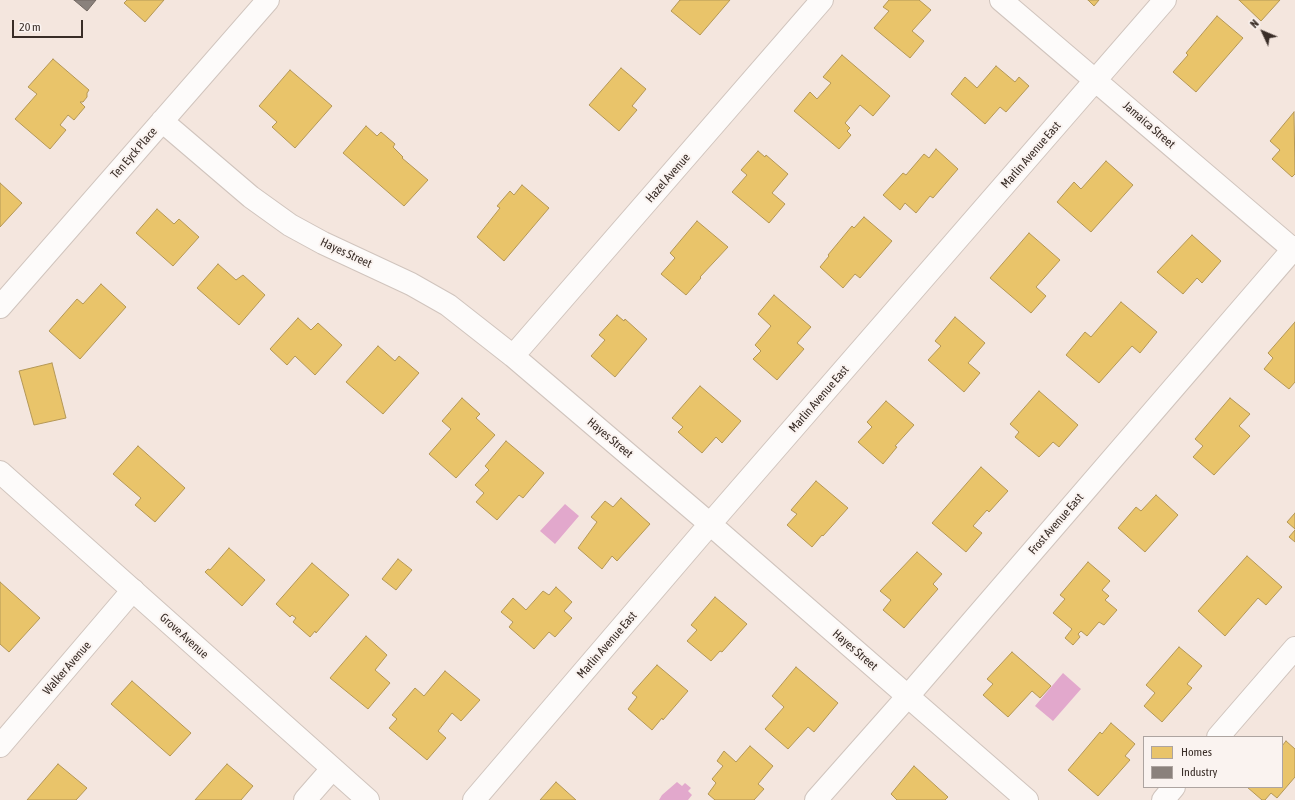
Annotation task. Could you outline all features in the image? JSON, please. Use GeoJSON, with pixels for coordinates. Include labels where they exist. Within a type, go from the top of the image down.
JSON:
{"type":"FeatureCollection","features":[{"type":"Feature","properties":{"kind":"street","name":"Ten Eyck Place"},"geometry":{"type":"LineString","coordinates":[[0,307],[268,0]]}},
{"type":"Feature","properties":{"kind":"street","name":"Hazel Avenue"},"geometry":{"type":"LineString","coordinates":[[513,356],[822,0]]}},
{"type":"Feature","properties":{"kind":"street","name":"Jamaica Street"},"geometry":{"type":"LineString","coordinates":[[1001,0],[1294,249]]}},
{"type":"Feature","properties":{"kind":"street","name":"Marlin Avenue East"},"geometry":{"type":"LineString","coordinates":[[474,800],[710,524],[1165,0]]}},
{"type":"Feature","properties":{"kind":"street","name":"Hayes Street"},"geometry":{"type":"LineString","coordinates":[[162,121],[251,197],[290,225],[323,243],[410,284],[441,301],[513,356],[710,524],[1027,800]]}},
{"type":"Feature","properties":{"kind":"street","name":"Frost Avenue East"},"geometry":{"type":"LineString","coordinates":[[816,800],[908,696],[1294,249]]}},
{"type":"Feature","properties":{"kind":"street","name":"Grove Avenue"},"geometry":{"type":"LineString","coordinates":[[0,472],[368,800]]}},
{"type":"Feature","properties":{"kind":"street","name":"Walker Avenue"},"geometry":{"type":"LineString","coordinates":[[0,746],[134,590]]}},
{"type":"Feature","properties":{"kind":"street"},"geometry":{"type":"LineString","coordinates":[[1219,736],[1295,648]]}},
{"type":"Feature","properties":{"kind":"street"},"geometry":{"type":"LineString","coordinates":[[305,800],[332,769]]}},
{"type":"Feature","properties":{"kind":"street"},"geometry":{"type":"LineString","coordinates":[[1163,800],[1173,788]]}},
{"type":"Feature","properties":{"kind":"shaded area"},"geometry":{"type":"Polygon","coordinates":[[[565,504],[579,516],[555,544],[540,531],[565,504]]]}},
{"type":"Feature","properties":{"kind":"shaded area"},"geometry":{"type":"Polygon","coordinates":[[[1063,673],[1081,689],[1053,721],[1035,706],[1063,673]]]}},
{"type":"Feature","properties":{"kind":"shaded area"},"geometry":{"type":"Polygon","coordinates":[[[677,782],[682,786],[685,783],[691,788],[688,791],[692,795],[688,800],[659,800],[662,795],[677,782]]]}},
{"type":"Feature","properties":{"kind":"building: Homes"},"geometry":{"type":"Polygon","coordinates":[[[127,0],[164,0],[145,22],[124,3],[127,0]]]}},
{"type":"Feature","properties":{"kind":"building: Homes"},"geometry":{"type":"Polygon","coordinates":[[[680,0],[730,0],[700,35],[671,11],[680,0]]]}},
{"type":"Feature","properties":{"kind":"building: Homes"},"geometry":{"type":"Polygon","coordinates":[[[889,0],[919,0],[931,10],[912,31],[924,41],[910,58],[874,28],[889,11],[883,7],[889,0]]]}},
{"type":"Feature","properties":{"kind":"building: Homes"},"geometry":{"type":"Polygon","coordinates":[[[1088,0],[1099,0],[1094,6],[1088,0]]]}},
{"type":"Feature","properties":{"kind":"building: Homes"},"geometry":{"type":"Polygon","coordinates":[[[1239,0],[1280,0],[1261,21],[1239,0]]]}},
{"type":"Feature","properties":{"kind":"building: Homes"},"geometry":{"type":"Polygon","coordinates":[[[1217,16],[1243,38],[1196,92],[1173,72],[1188,55],[1186,53],[1217,16]]]}},
{"type":"Feature","properties":{"kind":"building: Homes"},"geometry":{"type":"Polygon","coordinates":[[[842,55],[890,96],[873,116],[860,105],[845,123],[850,128],[847,131],[851,135],[839,149],[794,111],[810,92],[817,99],[831,83],[823,77],[842,55]]]}},
{"type":"Feature","properties":{"kind":"building: Homes"},"geometry":{"type":"Polygon","coordinates":[[[53,59],[89,90],[87,97],[83,102],[80,102],[85,107],[74,120],[68,115],[60,125],[66,130],[50,149],[15,119],[37,94],[28,87],[53,59]]]}},
{"type":"Feature","properties":{"kind":"building: Homes"},"geometry":{"type":"Polygon","coordinates":[[[996,66],[1015,82],[1019,77],[1029,86],[1006,112],[1000,107],[985,124],[951,94],[965,77],[977,88],[996,66]]]}},
{"type":"Feature","properties":{"kind":"building: Homes"},"geometry":{"type":"Polygon","coordinates":[[[621,68],[646,89],[632,106],[637,110],[619,131],[589,105],[621,68]]]}},
{"type":"Feature","properties":{"kind":"building: Homes"},"geometry":{"type":"Polygon","coordinates":[[[290,70],[332,106],[295,148],[272,127],[277,122],[259,106],[290,70]]]}},
{"type":"Feature","properties":{"kind":"building: Homes"},"geometry":{"type":"Polygon","coordinates":[[[1294,112],[1295,174],[1292,177],[1272,159],[1280,150],[1270,141],[1294,112]]]}},
{"type":"Feature","properties":{"kind":"building: Homes"},"geometry":{"type":"Polygon","coordinates":[[[366,126],[377,136],[381,132],[395,144],[393,147],[403,157],[402,158],[428,180],[404,206],[343,153],[366,126]]]}},
{"type":"Feature","properties":{"kind":"building: Homes"},"geometry":{"type":"Polygon","coordinates":[[[936,149],[958,169],[933,198],[930,196],[916,213],[905,203],[900,210],[883,195],[903,173],[906,175],[924,154],[929,158],[936,149]]]}},
{"type":"Feature","properties":{"kind":"building: Homes"},"geometry":{"type":"Polygon","coordinates":[[[758,151],[765,157],[766,155],[788,174],[772,193],[785,204],[769,223],[732,192],[747,175],[741,170],[758,151]]]}},
{"type":"Feature","properties":{"kind":"building: Homes"},"geometry":{"type":"Polygon","coordinates":[[[1106,161],[1133,185],[1091,232],[1057,202],[1074,182],[1081,189],[1106,161]]]}},
{"type":"Feature","properties":{"kind":"building: Homes"},"geometry":{"type":"Polygon","coordinates":[[[0,183],[22,203],[0,227],[0,183]]]}},
{"type":"Feature","properties":{"kind":"building: Homes"},"geometry":{"type":"Polygon","coordinates":[[[522,185],[549,208],[504,261],[477,237],[500,208],[497,206],[510,191],[514,195],[522,185]]]}},
{"type":"Feature","properties":{"kind":"building: Homes"},"geometry":{"type":"Polygon","coordinates":[[[157,209],[174,224],[179,219],[199,237],[173,266],[136,233],[157,209]]]}},
{"type":"Feature","properties":{"kind":"building: Homes"},"geometry":{"type":"Polygon","coordinates":[[[864,217],[892,241],[860,278],[855,274],[843,288],[820,267],[852,226],[854,228],[864,217]]]}},
{"type":"Feature","properties":{"kind":"building: Homes"},"geometry":{"type":"Polygon","coordinates":[[[697,221],[728,247],[700,277],[701,278],[686,295],[661,274],[675,258],[670,253],[697,221]]]}},
{"type":"Feature","properties":{"kind":"building: Homes"},"geometry":{"type":"Polygon","coordinates":[[[1029,233],[1060,260],[1036,287],[1046,296],[1031,313],[990,278],[1029,233]]]}},
{"type":"Feature","properties":{"kind":"building: Homes"},"geometry":{"type":"Polygon","coordinates":[[[1192,235],[1221,261],[1202,283],[1197,278],[1183,294],[1157,272],[1192,235]]]}},
{"type":"Feature","properties":{"kind":"building: Homes"},"geometry":{"type":"Polygon","coordinates":[[[218,264],[236,280],[243,275],[265,295],[239,325],[197,288],[218,264]]]}},
{"type":"Feature","properties":{"kind":"building: Homes"},"geometry":{"type":"Polygon","coordinates":[[[101,284],[126,307],[80,359],[49,331],[77,299],[83,304],[101,284]]]}},
{"type":"Feature","properties":{"kind":"building: Homes"},"geometry":{"type":"Polygon","coordinates":[[[774,295],[811,327],[797,343],[804,349],[777,380],[753,359],[761,351],[755,345],[771,326],[758,314],[774,295]]]}},
{"type":"Feature","properties":{"kind":"building: Homes"},"geometry":{"type":"Polygon","coordinates":[[[1121,302],[1157,332],[1140,353],[1132,346],[1099,383],[1066,355],[1085,332],[1091,337],[1121,302]]]}},
{"type":"Feature","properties":{"kind":"building: Homes"},"geometry":{"type":"Polygon","coordinates":[[[617,315],[624,321],[625,319],[647,339],[615,377],[591,356],[605,340],[599,335],[617,315]]]}},
{"type":"Feature","properties":{"kind":"building: Homes"},"geometry":{"type":"Polygon","coordinates":[[[955,317],[985,343],[968,363],[980,373],[964,392],[928,360],[941,346],[935,341],[955,317]]]}},
{"type":"Feature","properties":{"kind":"building: Homes"},"geometry":{"type":"Polygon","coordinates":[[[298,318],[311,330],[318,323],[342,345],[315,375],[295,356],[287,365],[270,349],[298,318]]]}},
{"type":"Feature","properties":{"kind":"building: Homes"},"geometry":{"type":"Polygon","coordinates":[[[1295,322],[1295,382],[1289,389],[1264,369],[1273,358],[1268,353],[1295,322]]]}},
{"type":"Feature","properties":{"kind":"building: Homes"},"geometry":{"type":"Polygon","coordinates":[[[378,346],[395,361],[399,356],[419,373],[383,414],[346,382],[378,346]]]}},
{"type":"Feature","properties":{"kind":"building: Homes"},"geometry":{"type":"Polygon","coordinates":[[[52,363],[66,418],[34,425],[19,371],[52,363]]]}},
{"type":"Feature","properties":{"kind":"building: Homes"},"geometry":{"type":"Polygon","coordinates":[[[700,386],[741,421],[722,443],[716,437],[702,453],[678,432],[683,427],[672,418],[700,386]]]}},
{"type":"Feature","properties":{"kind":"building: Homes"},"geometry":{"type":"Polygon","coordinates":[[[1039,391],[1078,425],[1059,447],[1053,442],[1039,457],[1015,437],[1019,432],[1010,424],[1039,391]]]}},
{"type":"Feature","properties":{"kind":"building: Homes"},"geometry":{"type":"Polygon","coordinates":[[[462,398],[480,414],[476,418],[495,435],[456,478],[429,454],[451,429],[442,421],[462,398]]]}},
{"type":"Feature","properties":{"kind":"building: Homes"},"geometry":{"type":"Polygon","coordinates":[[[1230,398],[1250,414],[1239,426],[1250,436],[1214,475],[1193,457],[1203,446],[1195,439],[1230,398]]]}},
{"type":"Feature","properties":{"kind":"building: Homes"},"geometry":{"type":"Polygon","coordinates":[[[886,401],[914,425],[895,446],[897,447],[883,464],[858,442],[872,427],[867,422],[886,401]]]}},
{"type":"Feature","properties":{"kind":"building: Homes"},"geometry":{"type":"Polygon","coordinates":[[[506,441],[544,473],[523,498],[519,495],[497,520],[476,502],[484,493],[475,485],[489,470],[485,466],[506,441]]]}},
{"type":"Feature","properties":{"kind":"building: Homes"},"geometry":{"type":"Polygon","coordinates":[[[138,446],[185,488],[155,522],[135,505],[141,498],[113,474],[138,446]]]}},
{"type":"Feature","properties":{"kind":"building: Homes"},"geometry":{"type":"Polygon","coordinates":[[[981,467],[1008,491],[989,512],[987,510],[973,526],[982,533],[966,552],[932,523],[981,467]]]}},
{"type":"Feature","properties":{"kind":"building: Homes"},"geometry":{"type":"Polygon","coordinates":[[[816,481],[848,508],[812,547],[787,525],[797,514],[791,510],[816,481]]]}},
{"type":"Feature","properties":{"kind":"building: Homes"},"geometry":{"type":"Polygon","coordinates":[[[1156,495],[1178,515],[1145,552],[1118,528],[1136,507],[1141,511],[1156,495]]]}},
{"type":"Feature","properties":{"kind":"building: Homes"},"geometry":{"type":"Polygon","coordinates":[[[621,498],[650,524],[617,561],[612,556],[602,569],[578,548],[597,522],[591,517],[605,501],[613,507],[621,498]]]}},
{"type":"Feature","properties":{"kind":"building: Homes"},"geometry":{"type":"Polygon","coordinates":[[[1295,513],[1295,529],[1287,522],[1295,513]]]}},
{"type":"Feature","properties":{"kind":"building: Homes"},"geometry":{"type":"Polygon","coordinates":[[[1295,530],[1295,542],[1289,537],[1295,530]]]}},
{"type":"Feature","properties":{"kind":"building: Homes"},"geometry":{"type":"Polygon","coordinates":[[[229,548],[265,580],[242,606],[205,572],[208,569],[210,570],[229,548]]]}},
{"type":"Feature","properties":{"kind":"building: Homes"},"geometry":{"type":"Polygon","coordinates":[[[917,552],[942,574],[933,584],[938,589],[904,628],[883,610],[891,600],[880,591],[917,552]]]}},
{"type":"Feature","properties":{"kind":"building: Homes"},"geometry":{"type":"Polygon","coordinates":[[[1247,556],[1282,587],[1266,605],[1258,598],[1225,636],[1198,611],[1247,556]]]}},
{"type":"Feature","properties":{"kind":"building: Homes"},"geometry":{"type":"Polygon","coordinates":[[[398,559],[412,570],[396,590],[382,579],[398,559]]]}},
{"type":"Feature","properties":{"kind":"building: Homes"},"geometry":{"type":"Polygon","coordinates":[[[1088,562],[1110,581],[1102,590],[1109,596],[1105,600],[1117,610],[1104,625],[1099,622],[1087,636],[1081,631],[1078,634],[1080,637],[1073,645],[1065,638],[1072,629],[1053,613],[1065,599],[1060,595],[1088,562]]]}},
{"type":"Feature","properties":{"kind":"building: Homes"},"geometry":{"type":"Polygon","coordinates":[[[312,563],[349,595],[316,633],[315,631],[310,637],[293,622],[296,618],[292,615],[290,617],[276,604],[312,563]]]}},
{"type":"Feature","properties":{"kind":"building: Homes"},"geometry":{"type":"Polygon","coordinates":[[[0,582],[40,618],[9,652],[0,644],[0,582]]]}},
{"type":"Feature","properties":{"kind":"building: Homes"},"geometry":{"type":"Polygon","coordinates":[[[556,587],[572,602],[564,611],[572,618],[555,637],[549,632],[534,649],[509,627],[513,622],[501,612],[513,598],[526,610],[543,591],[549,595],[556,587]]]}},
{"type":"Feature","properties":{"kind":"building: Homes"},"geometry":{"type":"Polygon","coordinates":[[[715,597],[747,624],[722,652],[720,651],[711,661],[687,641],[697,630],[691,625],[715,597]]]}},
{"type":"Feature","properties":{"kind":"building: Homes"},"geometry":{"type":"Polygon","coordinates":[[[366,636],[387,655],[375,670],[390,683],[368,709],[330,678],[366,636]]]}},
{"type":"Feature","properties":{"kind":"building: Homes"},"geometry":{"type":"Polygon","coordinates":[[[1179,647],[1202,666],[1187,684],[1192,688],[1162,722],[1144,706],[1155,693],[1146,685],[1179,647]]]}},
{"type":"Feature","properties":{"kind":"building: Homes"},"geometry":{"type":"Polygon","coordinates":[[[1012,652],[1051,686],[1040,698],[1032,691],[1008,717],[983,695],[993,684],[987,679],[1012,652]]]}},
{"type":"Feature","properties":{"kind":"building: Homes"},"geometry":{"type":"Polygon","coordinates":[[[657,665],[688,691],[663,720],[662,718],[652,730],[628,709],[637,697],[632,693],[657,665]]]}},
{"type":"Feature","properties":{"kind":"building: Homes"},"geometry":{"type":"Polygon","coordinates":[[[796,667],[838,703],[814,732],[808,727],[788,749],[765,729],[784,707],[772,696],[796,667]]]}},
{"type":"Feature","properties":{"kind":"building: Homes"},"geometry":{"type":"Polygon","coordinates":[[[445,671],[480,700],[461,721],[452,713],[438,731],[446,738],[427,760],[389,728],[397,719],[392,715],[415,688],[424,696],[445,671]]]}},
{"type":"Feature","properties":{"kind":"building: Homes"},"geometry":{"type":"Polygon","coordinates":[[[132,681],[191,733],[170,756],[111,704],[132,681]]]}},
{"type":"Feature","properties":{"kind":"building: Homes"},"geometry":{"type":"Polygon","coordinates":[[[1111,723],[1135,744],[1125,756],[1130,760],[1098,796],[1068,770],[1100,732],[1102,734],[1111,723]]]}},
{"type":"Feature","properties":{"kind":"building: Homes"},"geometry":{"type":"Polygon","coordinates":[[[1286,741],[1295,749],[1295,777],[1277,798],[1271,793],[1265,800],[1262,800],[1248,788],[1283,788],[1283,745],[1286,741]]]}},
{"type":"Feature","properties":{"kind":"building: Homes"},"geometry":{"type":"Polygon","coordinates":[[[750,746],[773,766],[758,784],[764,789],[754,800],[715,800],[708,794],[716,783],[712,779],[723,766],[717,761],[724,751],[736,762],[750,746]]]}},
{"type":"Feature","properties":{"kind":"building: Homes"},"geometry":{"type":"Polygon","coordinates":[[[58,764],[87,788],[76,800],[27,800],[58,764]]]}},
{"type":"Feature","properties":{"kind":"building: Homes"},"geometry":{"type":"Polygon","coordinates":[[[227,764],[253,786],[241,800],[195,800],[227,764]]]}},
{"type":"Feature","properties":{"kind":"building: Homes"},"geometry":{"type":"Polygon","coordinates":[[[914,766],[948,797],[945,800],[897,800],[891,794],[914,766]]]}},
{"type":"Feature","properties":{"kind":"building: Homes"},"geometry":{"type":"Polygon","coordinates":[[[556,782],[576,800],[540,800],[556,782]]]}},
{"type":"Feature","properties":{"kind":"building: Industry"},"geometry":{"type":"Polygon","coordinates":[[[74,0],[96,0],[87,11],[74,0]]]}}]}
